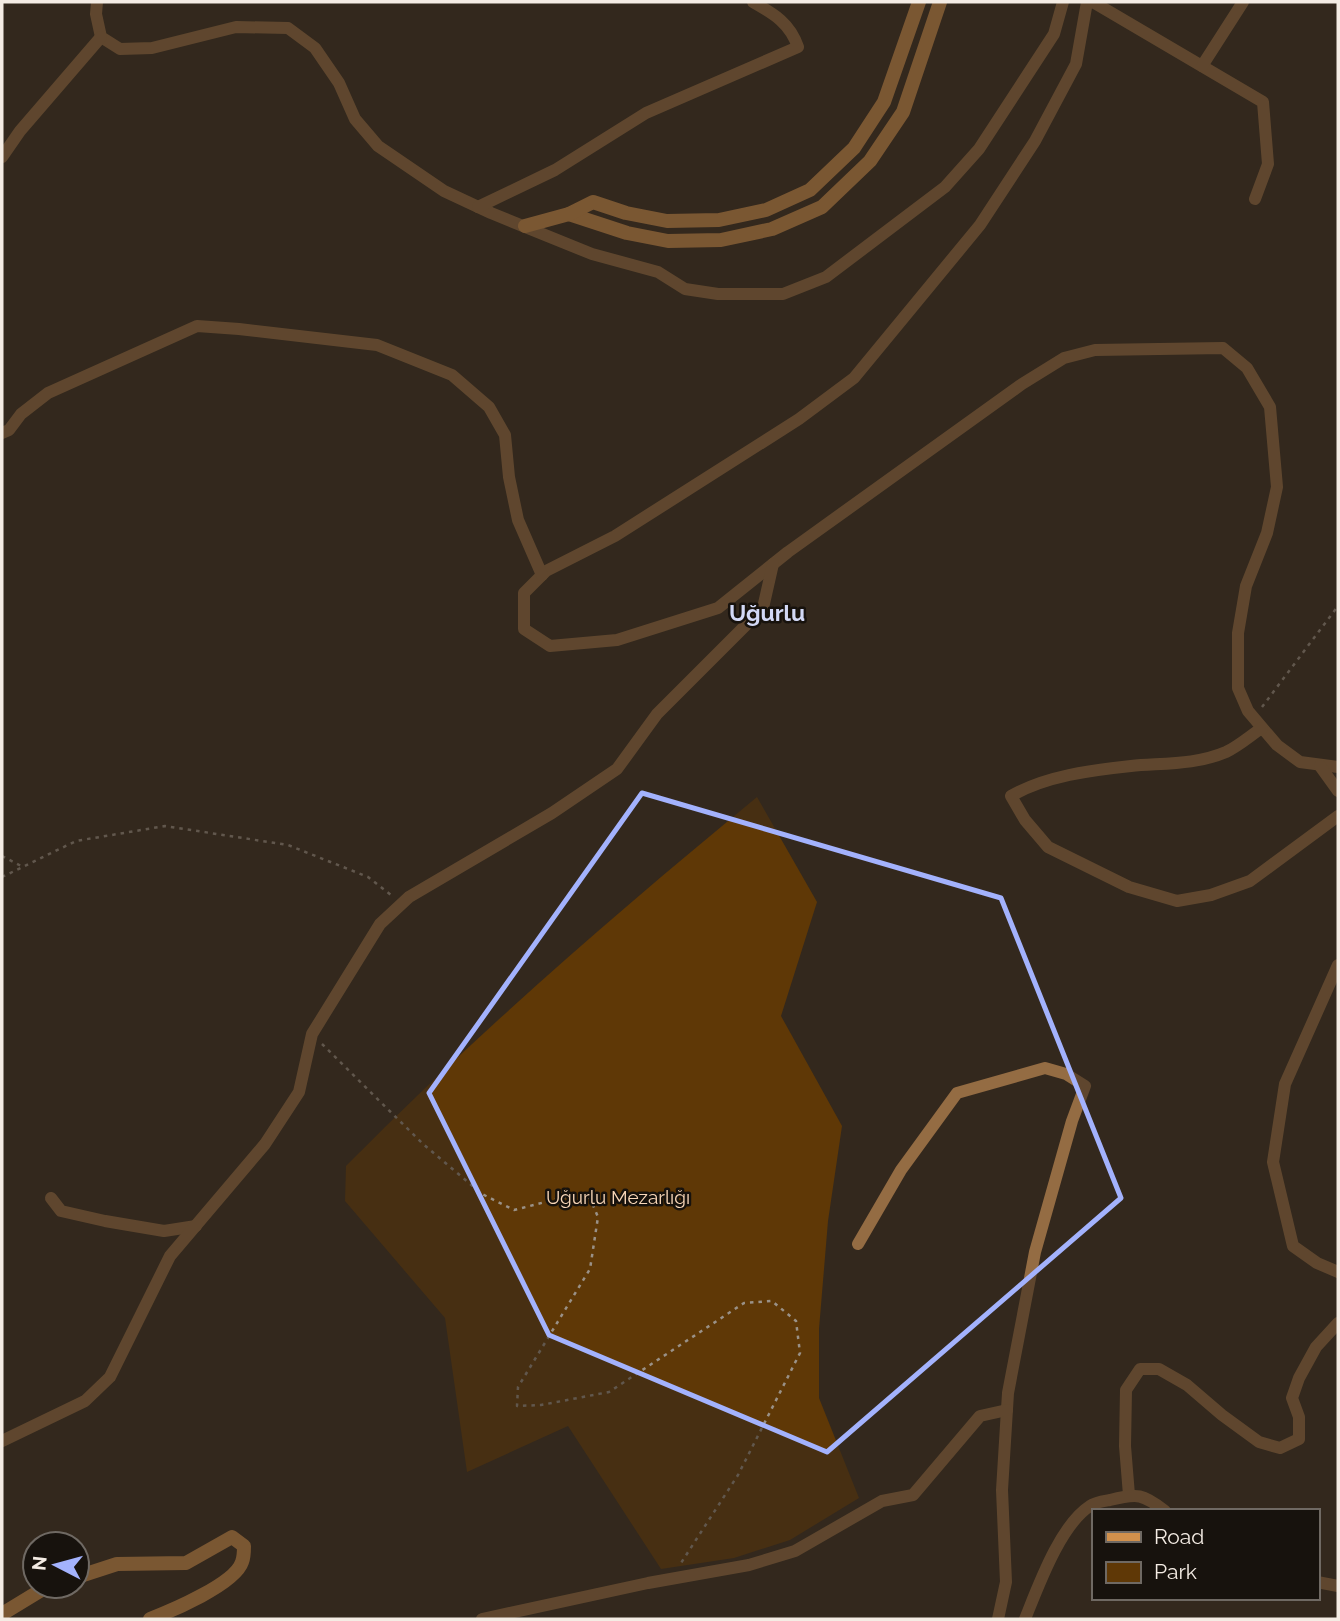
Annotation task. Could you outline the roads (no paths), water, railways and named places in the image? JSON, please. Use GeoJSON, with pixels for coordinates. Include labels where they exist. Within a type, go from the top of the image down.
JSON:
{"type":"FeatureCollection","features":[{"type":"Feature","properties":{"kind":"main road"},"geometry":{"type":"LineString","coordinates":[[525,226],[569,214],[593,202],[626,213],[667,221],[719,220],[765,210],[810,190],[855,148],[884,103],[919,2]]}},
{"type":"Feature","properties":{"kind":"main road"},"geometry":{"type":"LineString","coordinates":[[569,214],[627,233],[668,241],[721,240],[772,229],[822,207],[870,161],[903,112],[940,2]]}},
{"type":"Feature","properties":{"kind":"main road"},"geometry":{"type":"LineString","coordinates":[[91,1572],[117,1564],[187,1563],[232,1537],[244,1546],[242,1563],[238,1570],[188,1604],[150,1619]]}},
{"type":"Feature","properties":{"kind":"main road"},"geometry":{"type":"LineString","coordinates":[[2,1614],[25,1600]]}},
{"type":"Feature","properties":{"kind":"street"},"geometry":{"type":"LineString","coordinates":[[97,2],[96,14],[101,37],[120,49],[152,48],[236,27],[288,28],[316,48],[339,83],[355,119],[378,146],[444,191],[592,254],[658,272],[685,289],[718,294],[783,294],[826,277],[945,187],[979,149],[1054,34],[1063,2]]}},
{"type":"Feature","properties":{"kind":"street"},"geometry":{"type":"LineString","coordinates":[[478,207],[555,170],[646,113],[798,47],[793,32],[772,13],[753,2]]}},
{"type":"Feature","properties":{"kind":"street"},"geometry":{"type":"LineString","coordinates":[[1087,2],[1076,64],[1035,141],[980,225],[854,378],[799,419],[627,528],[542,575],[524,593],[524,629],[550,646],[617,640],[718,608],[773,564],[1022,384],[1064,358],[1095,350],[1223,348],[1247,368],[1270,407],[1277,487],[1267,533],[1246,586],[1238,633],[1238,688],[1248,711],[1277,745],[1300,762],[1338,767]]}},
{"type":"Feature","properties":{"kind":"street"},"geometry":{"type":"LineString","coordinates":[[1093,2],[1263,102],[1268,164],[1255,199]]}},
{"type":"Feature","properties":{"kind":"street"},"geometry":{"type":"LineString","coordinates":[[1202,66],[1242,2]]}},
{"type":"Feature","properties":{"kind":"street"},"geometry":{"type":"LineString","coordinates":[[2,156],[20,131],[101,37]]}},
{"type":"Feature","properties":{"kind":"street"},"geometry":{"type":"LineString","coordinates":[[2,433],[9,430],[21,414],[48,393],[197,326],[377,345],[452,374],[489,407],[505,435],[509,477],[518,520],[542,575]]}},
{"type":"Feature","properties":{"kind":"street"},"geometry":{"type":"LineString","coordinates":[[2,1441],[85,1401],[110,1377],[170,1256],[265,1144],[299,1091],[312,1034],[380,924],[409,897],[552,813],[617,769],[657,714],[763,608],[773,564]]}},
{"type":"Feature","properties":{"kind":"street"},"geometry":{"type":"LineString","coordinates":[[1258,723],[1226,751],[1215,755],[1191,761],[1131,766],[1051,780],[1011,796],[1025,820],[1048,847],[1129,887],[1177,901],[1211,895],[1250,881],[1338,816]]}},
{"type":"Feature","properties":{"kind":"street"},"geometry":{"type":"LineString","coordinates":[[1320,766],[1338,791]]}},
{"type":"Feature","properties":{"kind":"street"},"geometry":{"type":"LineString","coordinates":[[1338,965],[1285,1084],[1273,1162],[1293,1246],[1317,1264],[1338,1272]]}},
{"type":"Feature","properties":{"kind":"street"},"geometry":{"type":"LineString","coordinates":[[858,1244],[901,1170],[957,1093],[1045,1068],[1066,1074],[1085,1086],[1072,1121],[1035,1252],[1007,1393],[1002,1490],[1006,1582],[998,1619]]}},
{"type":"Feature","properties":{"kind":"street"},"geometry":{"type":"LineString","coordinates":[[51,1198],[61,1211],[105,1221],[164,1231],[196,1226]]}},
{"type":"Feature","properties":{"kind":"street"},"geometry":{"type":"LineString","coordinates":[[1129,1495],[1125,1446],[1126,1390],[1140,1369],[1159,1369],[1186,1385],[1259,1441],[1280,1448],[1299,1439],[1299,1416],[1292,1398],[1316,1347],[1338,1323]]}},
{"type":"Feature","properties":{"kind":"street"},"geometry":{"type":"LineString","coordinates":[[482,1619],[749,1565],[795,1551],[882,1501],[914,1495],[980,1416],[1007,1410]]}},
{"type":"Feature","properties":{"kind":"street"},"geometry":{"type":"LineString","coordinates":[[1025,1619],[1043,1576],[1071,1522],[1091,1505],[1133,1494],[1147,1497],[1162,1509]]}},
{"type":"Feature","properties":{"kind":"street"},"geometry":{"type":"LineString","coordinates":[[1319,1582],[1338,1586]]}},
{"type":"Feature","properties":{"kind":"district","name":"Uğurlu"},"geometry":{"type":"Point","coordinates":[767,613]}},
{"type":"Feature","properties":{"kind":"park label","name":"Uğurlu Mezarlığı"},"geometry":{"type":"Point","coordinates":[618,1197]}}]}
